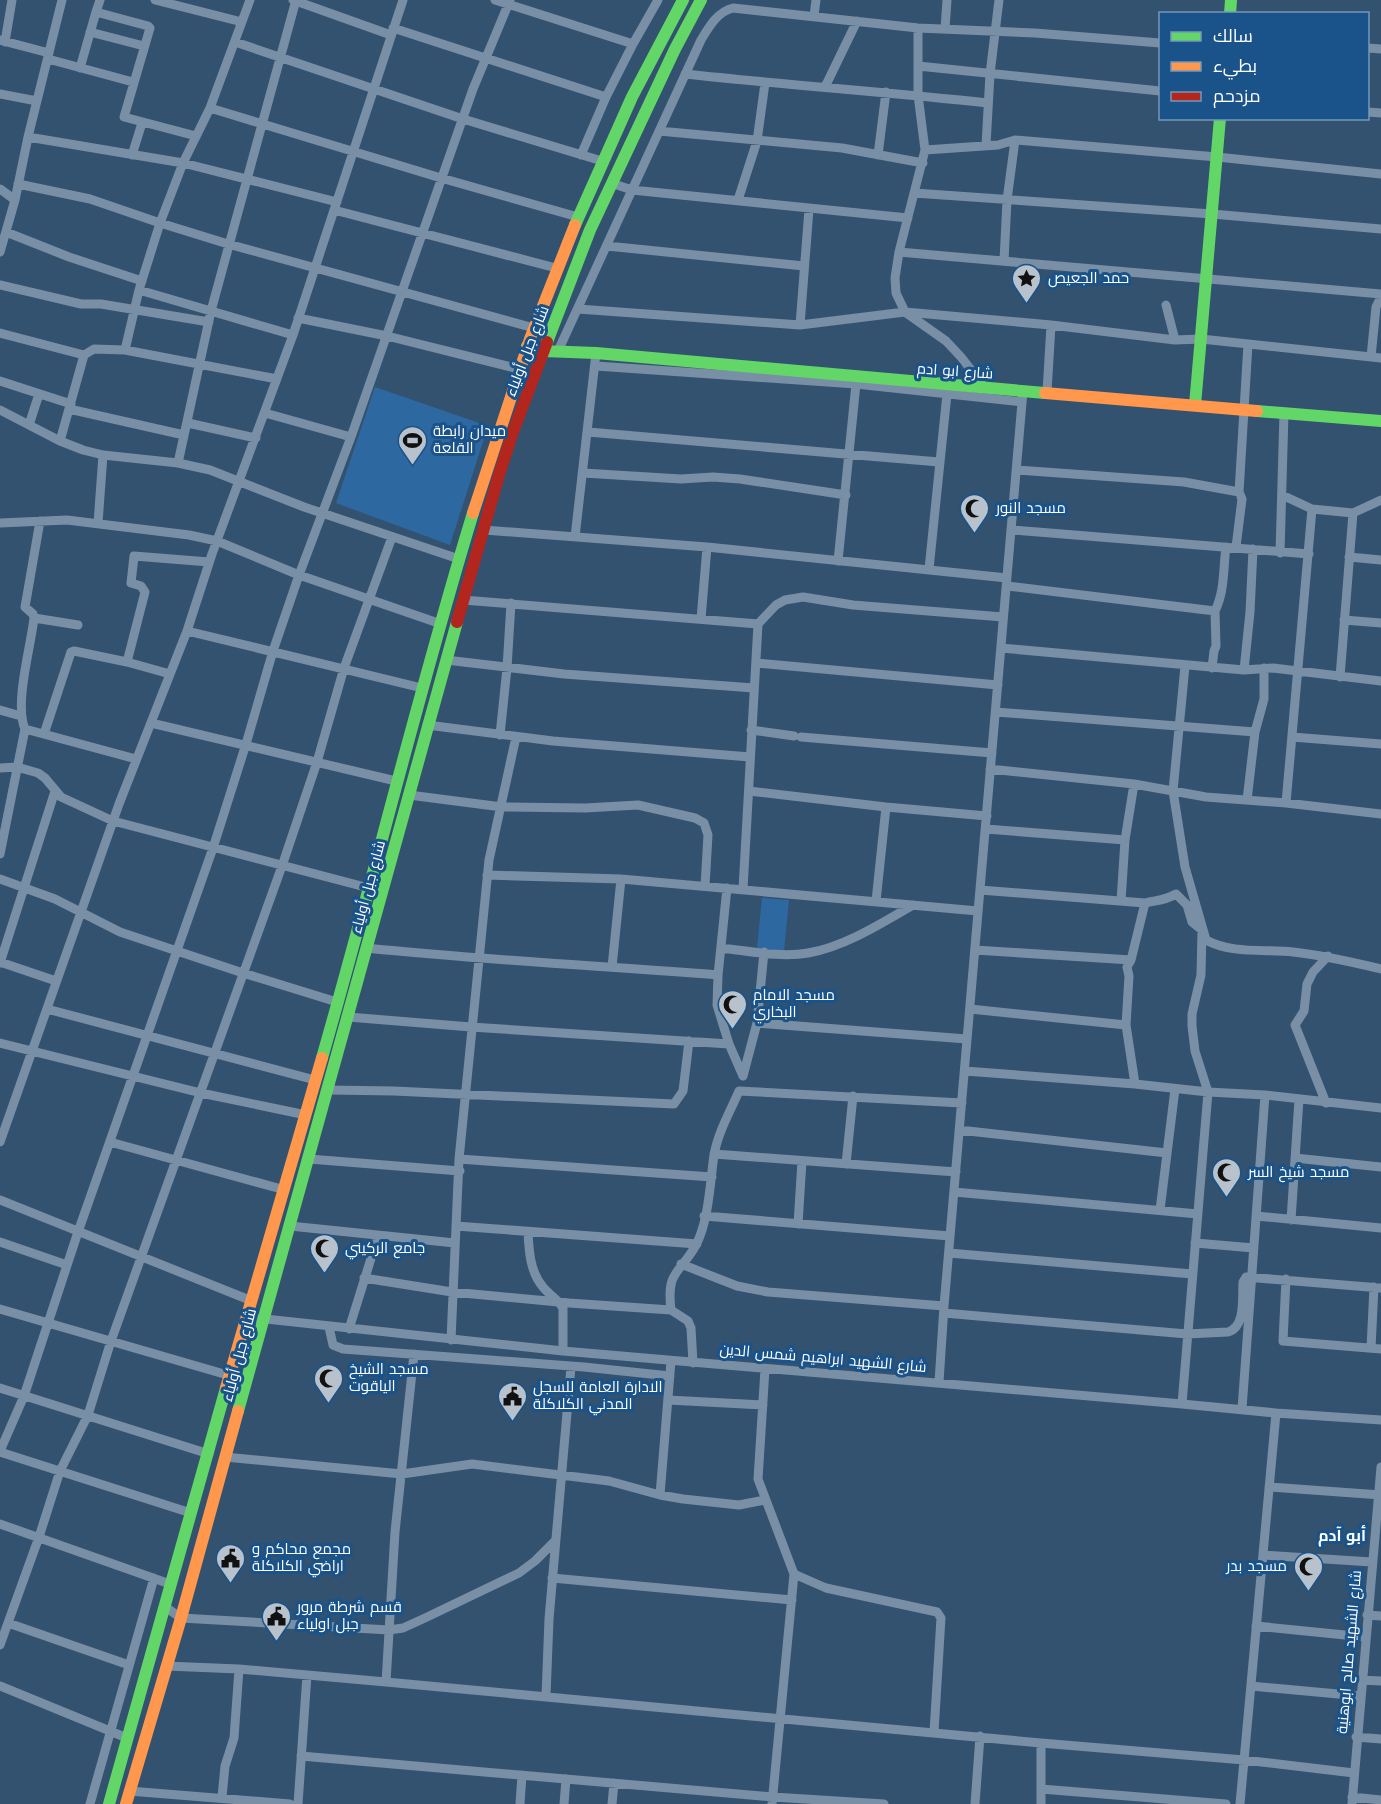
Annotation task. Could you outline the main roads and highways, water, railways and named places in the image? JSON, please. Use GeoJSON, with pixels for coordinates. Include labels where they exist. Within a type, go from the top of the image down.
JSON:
{"type":"FeatureCollection","features":[{"type":"Feature","properties":{"kind":"main road","name":"شارع جبل أولياء"},"geometry":{"type":"LineString","coordinates":[[109,1804],[170,1584],[285,1190],[369,888],[396,781],[478,491],[556,268],[654,48],[683,0]]}},
{"type":"Feature","properties":{"kind":"main road","name":"شارع جبل أولياء"},"geometry":{"type":"LineString","coordinates":[[126,1804],[181,1618],[427,725],[513,432],[590,230],[701,0]]}},
{"type":"Feature","properties":{"kind":"main road"},"geometry":{"type":"LineString","coordinates":[[1195,405],[1220,120]]}},
{"type":"Feature","properties":{"kind":"main road","name":"شارع ابو ادم"},"geometry":{"type":"LineString","coordinates":[[527,346],[596,360],[985,388],[1022,396],[1047,393],[1381,421]]}},
{"type":"Feature","properties":{"kind":"place","name":"حمد الجعيص"},"geometry":{"type":"Point","coordinates":[1027,304]}},
{"type":"Feature","properties":{"kind":"place","name":"ميدان رابطة القلعة"},"geometry":{"type":"Point","coordinates":[412,466]}},
{"type":"Feature","properties":{"kind":"place","name":"مسجد النور"},"geometry":{"type":"Point","coordinates":[975,534]}},
{"type":"Feature","properties":{"kind":"place","name":"مسجد الامام البخاري"},"geometry":{"type":"Point","coordinates":[732,1030]}},
{"type":"Feature","properties":{"kind":"place","name":"مسجد شيخ السر"},"geometry":{"type":"Point","coordinates":[1227,1198]}},
{"type":"Feature","properties":{"kind":"place","name":"جامع الركيني"},"geometry":{"type":"Point","coordinates":[324,1274]}},
{"type":"Feature","properties":{"kind":"place","name":"مسجد الشيخ الياقوت"},"geometry":{"type":"Point","coordinates":[328,1404]}},
{"type":"Feature","properties":{"kind":"place","name":"الادارة العامة للسجل المدني الكلاكلة"},"geometry":{"type":"Point","coordinates":[512,1422]}},
{"type":"Feature","properties":{"kind":"place","name":"مجمع محاكم و اراضي الكلاكلة"},"geometry":{"type":"Point","coordinates":[231,1584]}},
{"type":"Feature","properties":{"kind":"place","name":"مسجد بدر"},"geometry":{"type":"Point","coordinates":[1308,1592]}},
{"type":"Feature","properties":{"kind":"place","name":"قسم شرطة مرور جبل اولياء"},"geometry":{"type":"Point","coordinates":[276,1642]}},
{"type":"Feature","properties":{"kind":"district","name":"أبو آدم"},"geometry":{"type":"Point","coordinates":[1342,1535]}}]}
